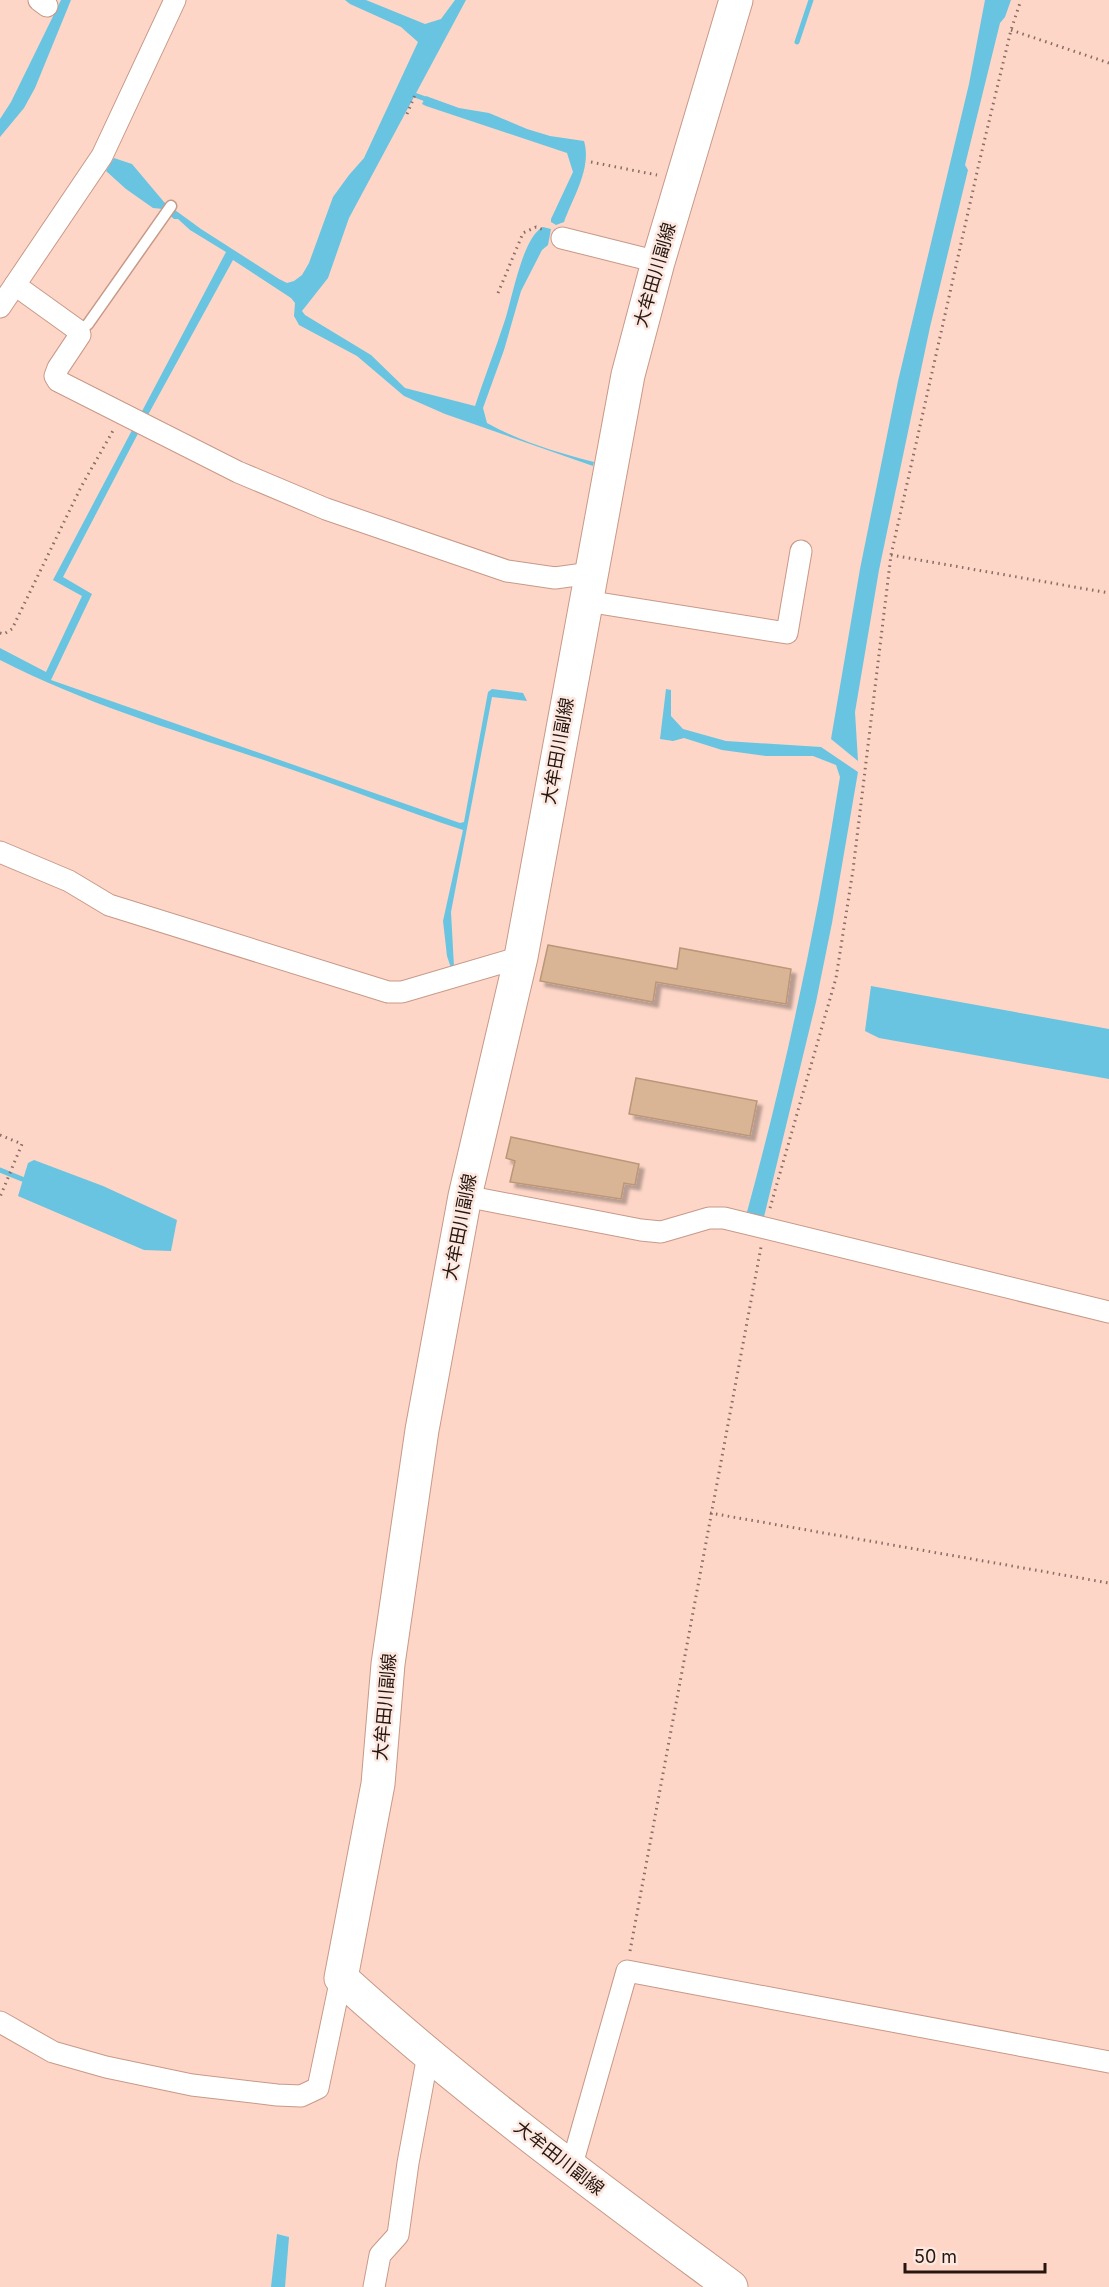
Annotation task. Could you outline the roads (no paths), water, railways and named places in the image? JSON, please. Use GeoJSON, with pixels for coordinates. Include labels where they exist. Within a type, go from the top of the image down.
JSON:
{"type":"FeatureCollection","features":[{"type":"Feature","properties":{"kind":"main road","name":"大牟田川副線"},"geometry":{"type":"LineString","coordinates":[[731,2287],[571,2168],[428,2055],[341,1978],[378,1784],[388,1664],[422,1430],[465,1196],[521,957],[628,375],[658,262],[736,0]]}},
{"type":"Feature","properties":{"kind":"street"},"geometry":{"type":"LineString","coordinates":[[175,0],[102,156],[7,292],[79,331],[80,335],[58,368],[56,376],[58,381],[238,472],[326,509],[507,571],[555,578],[787,633],[801,551]]}},
{"type":"Feature","properties":{"kind":"street"},"geometry":{"type":"LineString","coordinates":[[562,238],[658,262]]}},
{"type":"Feature","properties":{"kind":"street"},"geometry":{"type":"LineString","coordinates":[[0,852],[69,881],[109,905],[388,992],[402,992],[521,957]]}},
{"type":"Feature","properties":{"kind":"street"},"geometry":{"type":"LineString","coordinates":[[465,1196],[661,1232],[709,1218],[724,1218],[1109,1312]]}},
{"type":"Feature","properties":{"kind":"street"},"geometry":{"type":"LineString","coordinates":[[571,2168],[627,1971],[1109,2062]]}},
{"type":"Feature","properties":{"kind":"street"},"geometry":{"type":"LineString","coordinates":[[0,2022],[53,2052],[106,2067],[192,2085],[301,2096],[318,2088],[341,1978]]}},
{"type":"Feature","properties":{"kind":"street"},"geometry":{"type":"LineString","coordinates":[[374,2287],[380,2255],[398,2235],[408,2163],[428,2055]]}},
{"type":"Feature","properties":{"kind":"lane"},"geometry":{"type":"LineString","coordinates":[[79,331],[87,324],[171,206]]}},
{"type":"Feature","properties":{"kind":"water"},"geometry":{"type":"Polygon","coordinates":[[[61,0],[71,0],[35,88],[24,108],[0,137],[0,119],[11,102],[61,0]]]}},
{"type":"Feature","properties":{"kind":"water"},"geometry":{"type":"Polygon","coordinates":[[[345,0],[366,0],[425,24],[441,19],[455,0],[466,0],[349,218],[328,278],[302,311],[371,355],[405,388],[475,406],[529,243],[543,227],[551,229],[548,245],[542,250],[521,291],[504,350],[483,408],[487,423],[539,446],[594,462],[593,466],[445,414],[404,396],[357,356],[299,325],[294,316],[295,303],[291,298],[233,260],[143,424],[63,577],[92,594],[51,680],[460,823],[464,822],[488,692],[492,689],[523,693],[527,701],[492,697],[451,912],[454,967],[451,968],[447,956],[443,921],[463,830],[107,707],[0,660],[0,648],[46,672],[82,596],[53,580],[226,252],[190,230],[163,209],[153,208],[106,171],[114,158],[132,164],[164,202],[201,229],[279,279],[287,283],[294,281],[302,275],[309,263],[333,197],[364,158],[418,42],[401,27],[345,0]]]}},
{"type":"Feature","properties":{"kind":"water"},"geometry":{"type":"Polygon","coordinates":[[[985,0],[1011,0],[1005,17],[1000,23],[965,165],[968,170],[930,327],[879,570],[855,712],[858,761],[831,739],[860,569],[898,381],[969,84],[985,0]]]}},
{"type":"Feature","properties":{"kind":"water"},"geometry":{"type":"Polygon","coordinates":[[[426,96],[459,108],[489,113],[550,136],[584,141],[586,162],[584,172],[564,222],[556,225],[551,222],[551,219],[573,172],[567,153],[426,106],[422,104],[426,96]]]}},
{"type":"Feature","properties":{"kind":"water"},"geometry":{"type":"Polygon","coordinates":[[[666,689],[671,690],[671,716],[683,729],[726,741],[821,747],[858,772],[816,1002],[764,1217],[747,1212],[800,996],[840,777],[836,765],[813,756],[766,756],[722,750],[684,738],[673,741],[660,739],[666,689]]]}},
{"type":"Feature","properties":{"kind":"water"},"geometry":{"type":"Polygon","coordinates":[[[871,986],[1109,1029],[1109,1079],[879,1038],[865,1031],[871,986]]]}},
{"type":"Feature","properties":{"kind":"water"},"geometry":{"type":"Polygon","coordinates":[[[34,1160],[103,1186],[177,1220],[171,1251],[144,1250],[18,1196],[28,1163],[34,1160]]]}},
{"type":"Feature","properties":{"kind":"water"},"geometry":{"type":"Polygon","coordinates":[[[277,2234],[289,2237],[285,2287],[271,2287],[277,2234]]]}},
{"type":"Feature","properties":{"kind":"waterway"},"geometry":{"type":"LineString","coordinates":[[797,42],[811,0]]}},
{"type":"Feature","properties":{"kind":"waterway"},"geometry":{"type":"LineString","coordinates":[[409,93],[431,101]]}},
{"type":"Feature","properties":{"kind":"waterway"},"geometry":{"type":"LineString","coordinates":[[0,1170],[22,1179]]}}]}
